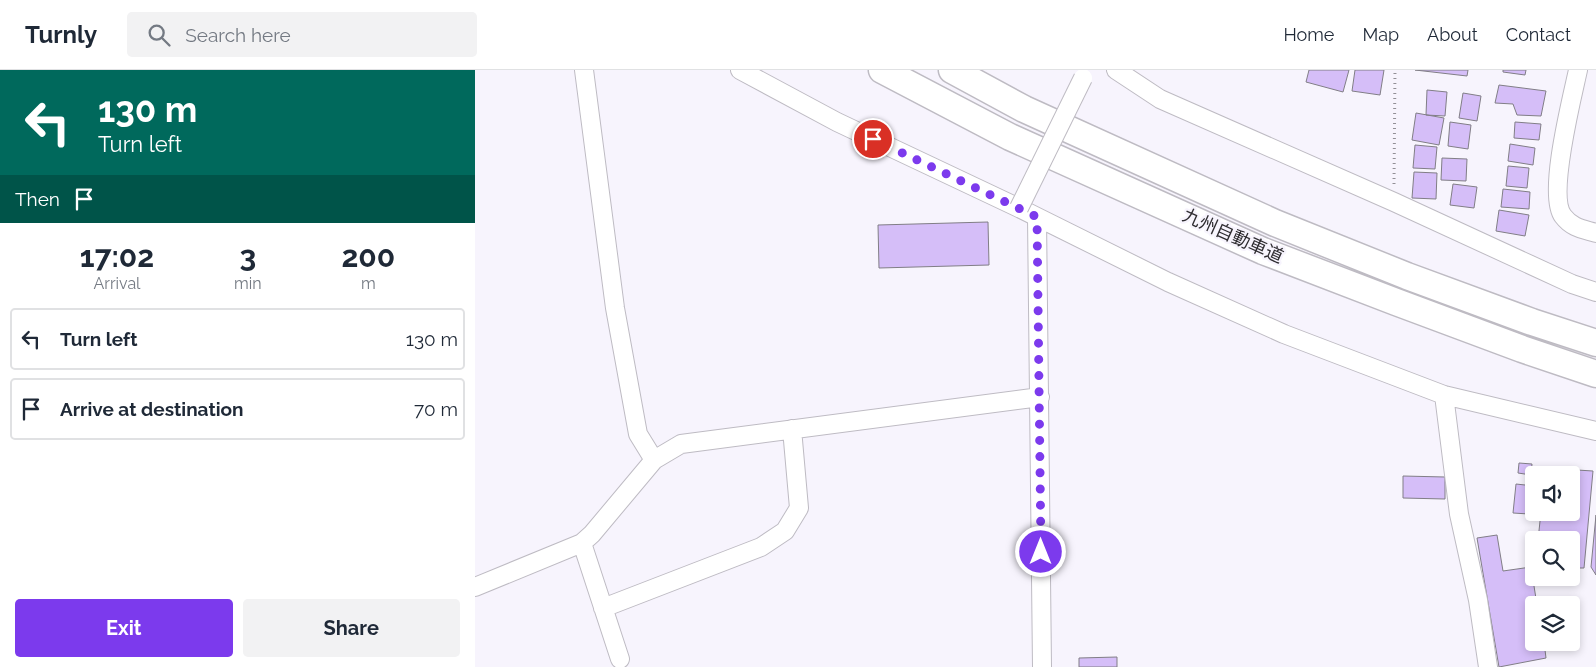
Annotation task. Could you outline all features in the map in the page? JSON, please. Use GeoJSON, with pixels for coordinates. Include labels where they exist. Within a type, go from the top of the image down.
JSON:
{"type":"FeatureCollection","features":[{"type":"Feature","properties":{"kind":"highway"},"geometry":{"type":"LineString","coordinates":[[861,70],[1010,137]]}},
{"type":"Feature","properties":{"kind":"highway","name":"九州自動車道"},"geometry":{"type":"LineString","coordinates":[[882,70],[1010,137],[1263,251],[1522,349],[1596,374]]}},
{"type":"Feature","properties":{"kind":"highway","name":"九州自動車道"},"geometry":{"type":"LineString","coordinates":[[951,70],[1024,109],[1275,224],[1415,279],[1596,343]]}},
{"type":"Feature","properties":{"kind":"street"},"geometry":{"type":"LineString","coordinates":[[584,70],[615,308],[638,434],[654,460]]}},
{"type":"Feature","properties":{"kind":"street"},"geometry":{"type":"LineString","coordinates":[[740,70],[837,122],[1019,208],[1168,282],[1284,334],[1444,395],[1596,431]]}},
{"type":"Feature","properties":{"kind":"street"},"geometry":{"type":"LineString","coordinates":[[1116,70],[1160,99],[1393,202],[1563,280],[1596,292]]}},
{"type":"Feature","properties":{"kind":"street"},"geometry":{"type":"LineString","coordinates":[[1578,70],[1566,126],[1557,186],[1558,207],[1562,216],[1572,226],[1596,233]]}},
{"type":"Feature","properties":{"kind":"street"},"geometry":{"type":"LineString","coordinates":[[1019,208],[1085,74]]}},
{"type":"Feature","properties":{"kind":"street"},"geometry":{"type":"LineString","coordinates":[[1037,217],[1042,667]]}},
{"type":"Feature","properties":{"kind":"street"},"geometry":{"type":"LineString","coordinates":[[1444,395],[1459,514],[1478,600],[1488,667]]}},
{"type":"Feature","properties":{"kind":"street"},"geometry":{"type":"LineString","coordinates":[[475,587],[581,544],[592,534],[654,460],[681,444],[1040,397]]}},
{"type":"Feature","properties":{"kind":"street"},"geometry":{"type":"LineString","coordinates":[[603,608],[761,547],[785,531],[799,508],[792,429]]}},
{"type":"Feature","properties":{"kind":"street"},"geometry":{"type":"LineString","coordinates":[[581,544],[620,659]]}},
{"type":"Feature","properties":{"kind":"path"},"geometry":{"type":"LineString","coordinates":[[1393,202],[1395,70]]}},
{"type":"Feature","properties":{"kind":"building"},"geometry":{"type":"Polygon","coordinates":[[[1309,70],[1349,70],[1343,92],[1306,82],[1309,70]]]}},
{"type":"Feature","properties":{"kind":"building"},"geometry":{"type":"Polygon","coordinates":[[[1355,70],[1384,70],[1380,95],[1352,91],[1355,70]]]}},
{"type":"Feature","properties":{"kind":"building"},"geometry":{"type":"Polygon","coordinates":[[[1415,70],[1468,70],[1467,76],[1415,70]]]}},
{"type":"Feature","properties":{"kind":"building"},"geometry":{"type":"Polygon","coordinates":[[[1503,70],[1526,70],[1525,75],[1503,72],[1503,70]]]}},
{"type":"Feature","properties":{"kind":"building"},"geometry":{"type":"Polygon","coordinates":[[[1499,85],[1546,91],[1541,116],[1517,115],[1513,104],[1495,103],[1499,85]]]}},
{"type":"Feature","properties":{"kind":"building"},"geometry":{"type":"Polygon","coordinates":[[[1427,90],[1447,92],[1445,116],[1426,115],[1427,90]]]}},
{"type":"Feature","properties":{"kind":"building"},"geometry":{"type":"Polygon","coordinates":[[[1463,93],[1481,96],[1477,121],[1459,118],[1463,93]]]}},
{"type":"Feature","properties":{"kind":"building"},"geometry":{"type":"Polygon","coordinates":[[[1416,113],[1444,118],[1439,145],[1412,140],[1416,113]]]}},
{"type":"Feature","properties":{"kind":"building"},"geometry":{"type":"Polygon","coordinates":[[[1450,122],[1471,125],[1468,149],[1448,146],[1450,122]]]}},
{"type":"Feature","properties":{"kind":"building"},"geometry":{"type":"Polygon","coordinates":[[[1515,122],[1541,124],[1539,140],[1514,138],[1515,122]]]}},
{"type":"Feature","properties":{"kind":"building"},"geometry":{"type":"Polygon","coordinates":[[[1510,144],[1535,148],[1533,165],[1508,161],[1510,144]]]}},
{"type":"Feature","properties":{"kind":"building"},"geometry":{"type":"Polygon","coordinates":[[[1415,145],[1437,147],[1435,169],[1413,168],[1415,145]]]}},
{"type":"Feature","properties":{"kind":"building"},"geometry":{"type":"Polygon","coordinates":[[[1442,158],[1467,159],[1466,181],[1441,180],[1442,158]]]}},
{"type":"Feature","properties":{"kind":"building"},"geometry":{"type":"Polygon","coordinates":[[[1508,166],[1529,168],[1527,188],[1506,186],[1508,166]]]}},
{"type":"Feature","properties":{"kind":"building"},"geometry":{"type":"Polygon","coordinates":[[[1414,172],[1437,173],[1436,199],[1412,198],[1414,172]]]}},
{"type":"Feature","properties":{"kind":"building"},"geometry":{"type":"Polygon","coordinates":[[[1453,184],[1477,187],[1474,208],[1450,205],[1453,184]]]}},
{"type":"Feature","properties":{"kind":"building"},"geometry":{"type":"Polygon","coordinates":[[[1503,189],[1530,192],[1529,209],[1501,207],[1503,189]]]}},
{"type":"Feature","properties":{"kind":"building"},"geometry":{"type":"Polygon","coordinates":[[[1499,210],[1529,215],[1525,236],[1496,231],[1499,210]]]}},
{"type":"Feature","properties":{"kind":"building"},"geometry":{"type":"Polygon","coordinates":[[[988,222],[989,265],[879,268],[878,225],[988,222]]]}},
{"type":"Feature","properties":{"kind":"building"},"geometry":{"type":"Polygon","coordinates":[[[1519,463],[1532,464],[1532,466],[1525,466],[1525,474],[1518,473],[1519,463]]]}},
{"type":"Feature","properties":{"kind":"building"},"geometry":{"type":"Polygon","coordinates":[[[1580,470],[1593,471],[1584,568],[1580,568],[1580,531],[1539,531],[1540,521],[1580,521],[1580,470]]]}},
{"type":"Feature","properties":{"kind":"building"},"geometry":{"type":"Polygon","coordinates":[[[1403,476],[1445,477],[1445,499],[1403,498],[1403,476]]]}},
{"type":"Feature","properties":{"kind":"building"},"geometry":{"type":"Polygon","coordinates":[[[1516,484],[1525,485],[1525,514],[1513,513],[1516,484]]]}},
{"type":"Feature","properties":{"kind":"building"},"geometry":{"type":"Polygon","coordinates":[[[1596,515],[1596,575],[1591,567],[1596,515]]]}},
{"type":"Feature","properties":{"kind":"building"},"geometry":{"type":"Polygon","coordinates":[[[1497,535],[1503,571],[1525,568],[1525,586],[1534,586],[1536,596],[1525,596],[1525,651],[1545,651],[1546,658],[1499,667],[1477,538],[1497,535]]]}},
{"type":"Feature","properties":{"kind":"building"},"geometry":{"type":"Polygon","coordinates":[[[1117,657],[1117,667],[1079,667],[1079,658],[1117,657]]]}},
{"type":"Feature","properties":{"kind":"route"},"geometry":{"type":"LineString","coordinates":[[873,139],[1037,217],[1041,552]]}}]}
